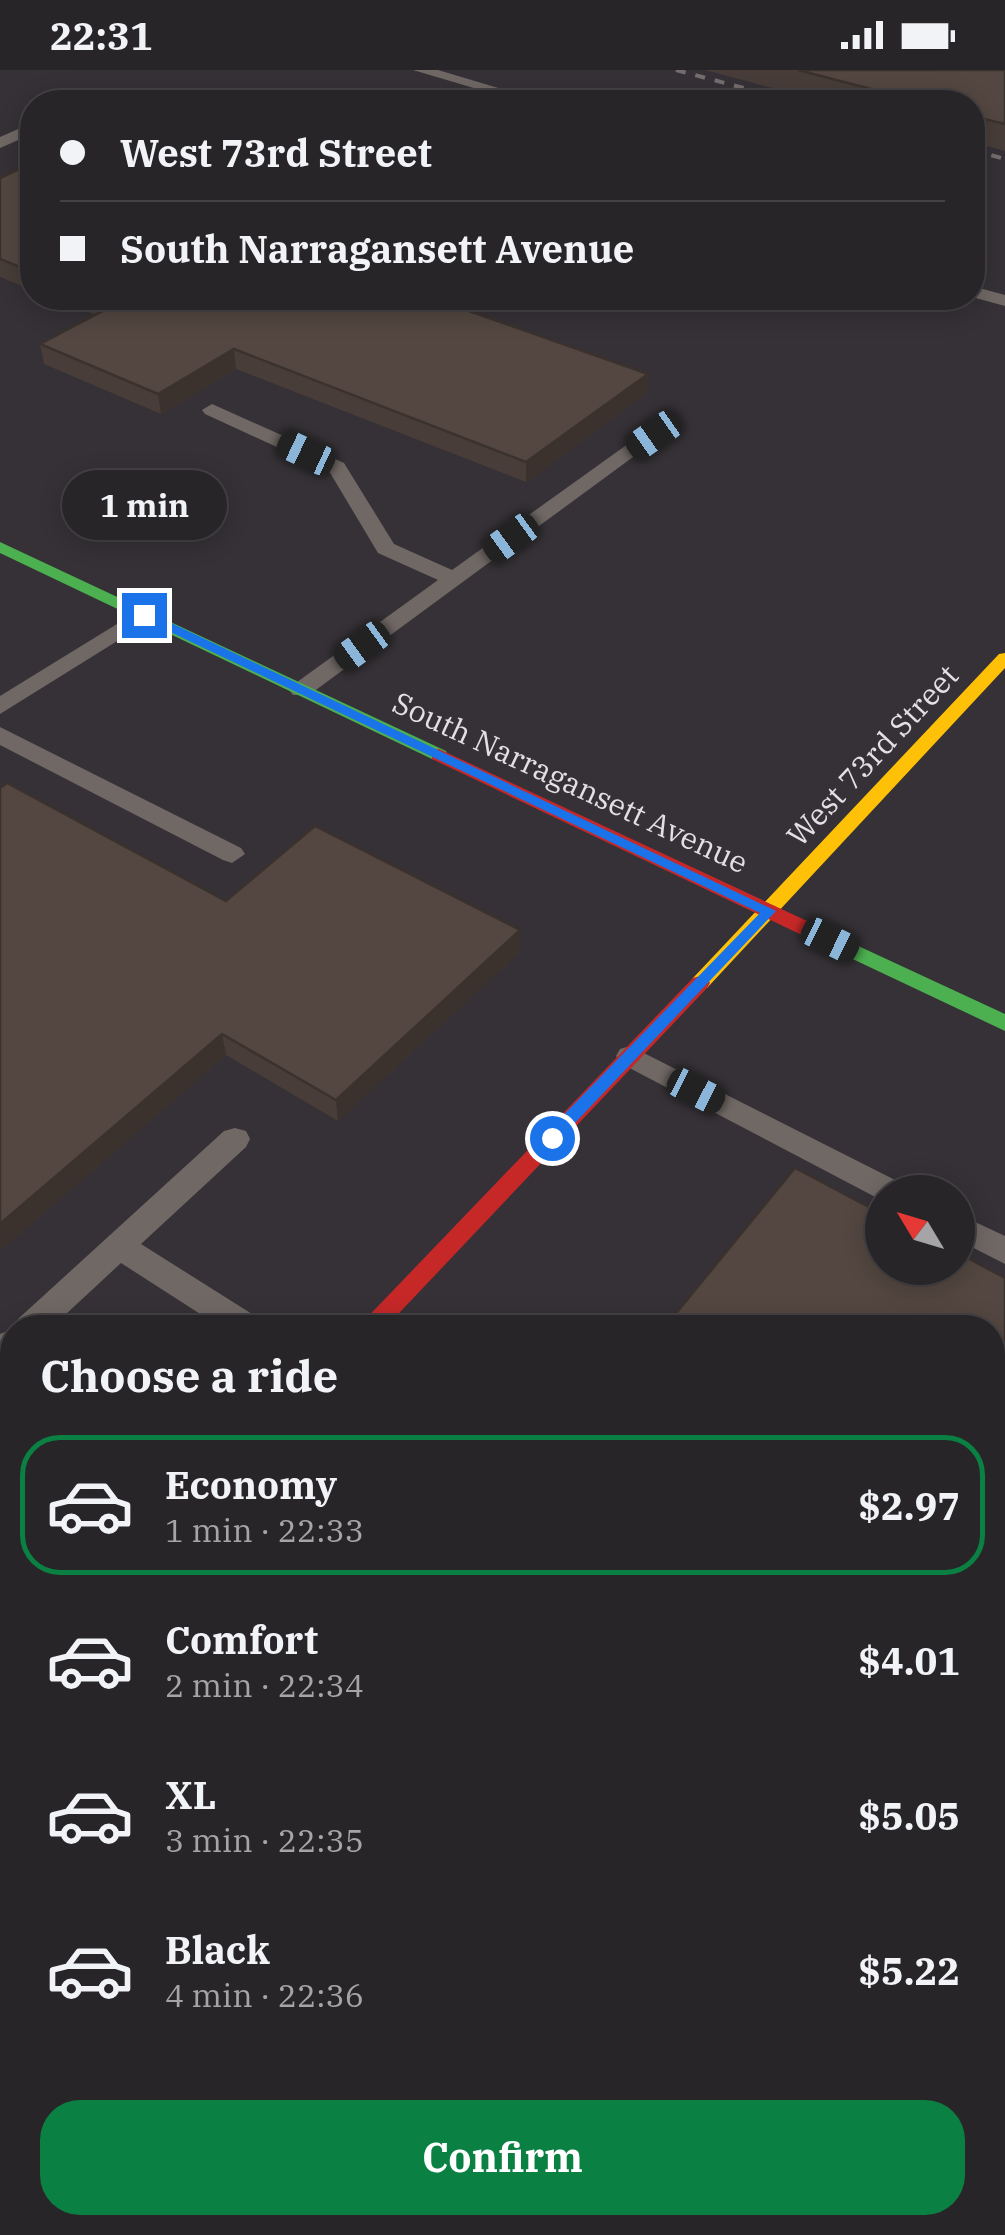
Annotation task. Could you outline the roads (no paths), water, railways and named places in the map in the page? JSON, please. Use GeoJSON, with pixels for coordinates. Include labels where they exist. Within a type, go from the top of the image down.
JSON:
{"type":"FeatureCollection","features":[{"type":"Feature","properties":{"kind":"street","name":"South Narragansett Avenue"},"geometry":{"type":"LineString","coordinates":[[0,547],[1005,1024]]}},
{"type":"Feature","properties":{"kind":"street","name":"West 73rd Street"},"geometry":{"type":"LineString","coordinates":[[381,1315],[1005,658]]}},
{"type":"Feature","properties":{"kind":"lane"},"geometry":{"type":"LineString","coordinates":[[422,70],[494,90]]}},
{"type":"Feature","properties":{"kind":"lane"},"geometry":{"type":"LineString","coordinates":[[212,410],[337,467],[386,548],[454,579]]}},
{"type":"Feature","properties":{"kind":"lane"},"geometry":{"type":"LineString","coordinates":[[301,690],[654,435]]}},
{"type":"Feature","properties":{"kind":"lane"},"geometry":{"type":"LineString","coordinates":[[0,566],[27,560]]}},
{"type":"Feature","properties":{"kind":"lane"},"geometry":{"type":"LineString","coordinates":[[0,707],[144,615]]}},
{"type":"Feature","properties":{"kind":"lane"},"geometry":{"type":"LineString","coordinates":[[0,735],[232,854]]}},
{"type":"Feature","properties":{"kind":"lane"},"geometry":{"type":"LineString","coordinates":[[630,1056],[865,1178]]}},
{"type":"Feature","properties":{"kind":"lane"},"geometry":{"type":"LineString","coordinates":[[44,1315],[235,1138]]}},
{"type":"Feature","properties":{"kind":"lane"},"geometry":{"type":"LineString","coordinates":[[975,1235],[1005,1251]]}},
{"type":"Feature","properties":{"kind":"lane"},"geometry":{"type":"LineString","coordinates":[[119,1246],[228,1315]]}},
{"type":"Feature","properties":{"kind":"railway"},"geometry":{"type":"LineString","coordinates":[[676,70],[751,90]]}},
{"type":"Feature","properties":{"kind":"railway"},"geometry":{"type":"LineString","coordinates":[[985,154],[1005,159]]}}]}
